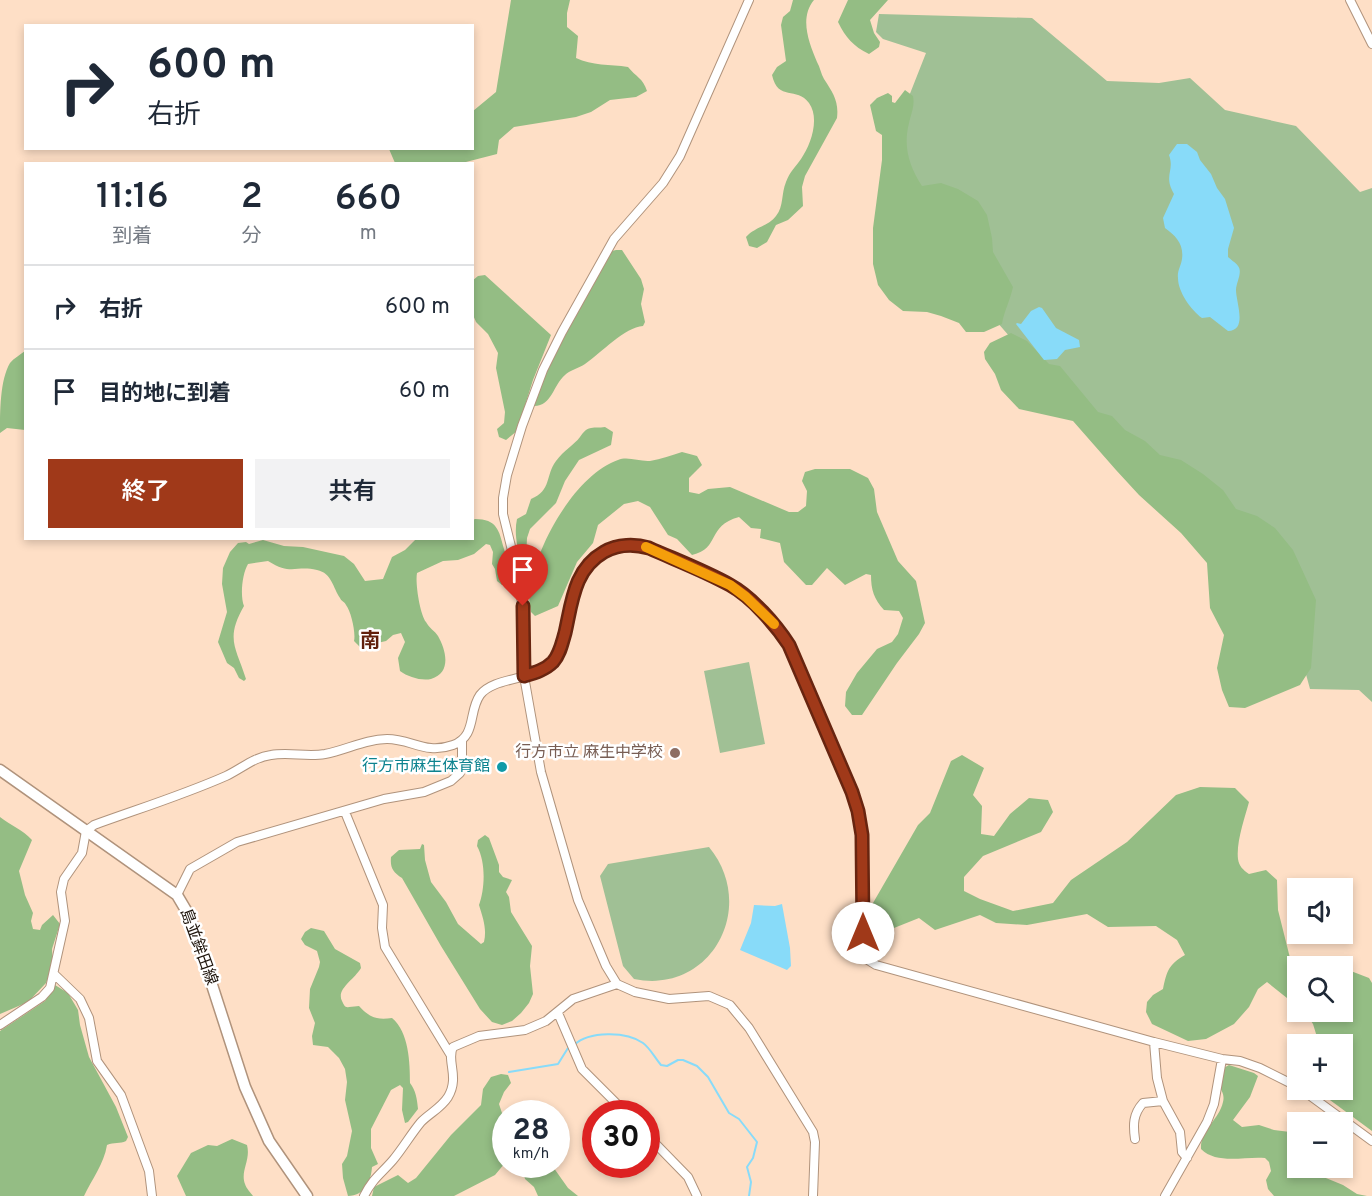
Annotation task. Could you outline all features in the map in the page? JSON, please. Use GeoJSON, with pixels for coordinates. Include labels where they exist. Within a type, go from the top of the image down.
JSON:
{"type":"FeatureCollection","features":[{"type":"Feature","properties":{"kind":"main road","name":"島並鉾田線"},"geometry":{"type":"LineString","coordinates":[[0,770],[177,895],[190,917],[245,1087],[269,1142],[306,1196]]}},
{"type":"Feature","properties":{"kind":"street"},"geometry":{"type":"LineString","coordinates":[[749,0],[681,156],[663,183],[614,238],[543,370],[507,475],[502,514],[521,588],[524,676],[541,772],[578,900],[606,966],[617,984],[644,994],[669,999],[709,996],[724,1001],[736,1009],[777,1071],[813,1132],[815,1142],[813,1196]]}},
{"type":"Feature","properties":{"kind":"street"},"geometry":{"type":"LineString","coordinates":[[1350,0],[1372,44]]}},
{"type":"Feature","properties":{"kind":"street"},"geometry":{"type":"LineString","coordinates":[[0,1025],[42,997],[50,988],[65,921],[61,892],[64,879],[82,853],[86,831],[94,825],[227,775],[256,759],[272,754],[324,754],[375,740],[388,739],[432,748],[456,744],[468,734],[480,694],[489,688],[545,668],[557,657],[582,572],[600,555],[621,546],[639,545],[730,585],[774,624],[789,645],[858,811],[862,848],[862,946],[868,960],[876,965],[1154,1042],[1222,1059],[1240,1061],[1287,1082]]}},
{"type":"Feature","properties":{"kind":"street"},"geometry":{"type":"LineString","coordinates":[[177,895],[190,870],[231,845],[306,821],[424,792],[452,781],[462,768],[462,740]]}},
{"type":"Feature","properties":{"kind":"street"},"geometry":{"type":"LineString","coordinates":[[345,812],[380,894],[383,905],[382,928],[385,948],[450,1054],[454,1077],[447,1100],[421,1123],[395,1158],[375,1177],[364,1196]]}},
{"type":"Feature","properties":{"kind":"street"},"geometry":{"type":"LineString","coordinates":[[54,974],[80,999],[89,1018],[97,1061],[122,1095],[149,1171],[152,1196]]}},
{"type":"Feature","properties":{"kind":"street"},"geometry":{"type":"LineString","coordinates":[[450,1054],[453,1047],[479,1036],[525,1030],[558,1013],[573,999],[617,984]]}},
{"type":"Feature","properties":{"kind":"street"},"geometry":{"type":"LineString","coordinates":[[558,1013],[582,1069],[613,1100]]}},
{"type":"Feature","properties":{"kind":"street"},"geometry":{"type":"LineString","coordinates":[[1154,1042],[1157,1077],[1163,1101],[1180,1132],[1182,1152],[1187,1158]]}},
{"type":"Feature","properties":{"kind":"street"},"geometry":{"type":"LineString","coordinates":[[1165,1196],[1207,1122],[1214,1104],[1222,1059]]}},
{"type":"Feature","properties":{"kind":"street"},"geometry":{"type":"LineString","coordinates":[[1316,1100],[1372,1141]]}},
{"type":"Feature","properties":{"kind":"street"},"geometry":{"type":"LineString","coordinates":[[1135,1139],[1133,1126],[1140,1106],[1143,1103],[1163,1101]]}},
{"type":"Feature","properties":{"kind":"street"},"geometry":{"type":"LineString","coordinates":[[660,1148],[688,1177],[697,1196]]}},
{"type":"Feature","properties":{"kind":"green space"},"geometry":{"type":"Polygon","coordinates":[[[511,0],[570,0],[567,27],[578,36],[576,58],[595,64],[628,67],[641,80],[647,91],[636,97],[610,100],[591,112],[576,117],[514,127],[499,140],[497,154],[466,162],[395,162],[389,150],[474,150],[474,110],[496,92],[511,0]]]}},
{"type":"Feature","properties":{"kind":"green space"},"geometry":{"type":"Polygon","coordinates":[[[793,0],[814,0],[807,15],[807,31],[822,75],[835,97],[837,118],[805,176],[802,187],[803,206],[788,220],[776,225],[767,242],[757,248],[749,246],[746,237],[770,222],[779,212],[784,186],[805,153],[813,131],[814,116],[809,103],[799,95],[779,88],[772,75],[777,67],[786,61],[781,25],[783,17],[790,11],[793,0]]]}},
{"type":"Feature","properties":{"kind":"green space"},"geometry":{"type":"Polygon","coordinates":[[[848,0],[888,0],[870,20],[880,42],[879,47],[869,54],[850,41],[838,22],[848,0]]]}},
{"type":"Feature","properties":{"kind":"green space"},"geometry":{"type":"Polygon","coordinates":[[[879,14],[1032,18],[1107,81],[1159,83],[1190,78],[1225,110],[1296,126],[1360,192],[1372,188],[1372,702],[1359,690],[1310,689],[1288,608],[1029,359],[977,299],[900,186],[900,119],[926,53],[883,39],[876,32],[879,14]]]}},
{"type":"Feature","properties":{"kind":"green space"},"geometry":{"type":"Polygon","coordinates":[[[905,90],[913,96],[913,107],[907,132],[907,148],[917,179],[922,186],[941,183],[958,189],[978,201],[987,215],[993,252],[1013,287],[1002,324],[984,332],[966,332],[959,323],[927,312],[903,311],[889,300],[878,285],[873,264],[873,228],[882,160],[882,135],[876,131],[870,105],[877,98],[888,93],[892,96],[892,102],[895,103],[905,90]]]}},
{"type":"Feature","properties":{"kind":"green space"},"geometry":{"type":"Polygon","coordinates":[[[622,250],[641,279],[644,289],[641,304],[645,322],[643,326],[629,331],[585,364],[567,373],[544,403],[533,406],[548,366],[612,251],[622,250]]]}},
{"type":"Feature","properties":{"kind":"green space"},"geometry":{"type":"Polygon","coordinates":[[[485,275],[551,335],[533,380],[517,431],[506,440],[499,437],[497,429],[504,423],[505,412],[496,368],[498,353],[488,334],[474,317],[474,279],[485,275]]]}},
{"type":"Feature","properties":{"kind":"green space"},"geometry":{"type":"Polygon","coordinates":[[[1011,333],[1027,341],[1049,364],[1060,366],[1098,412],[1112,416],[1125,430],[1145,441],[1160,455],[1181,460],[1203,474],[1223,490],[1236,509],[1257,516],[1275,528],[1293,550],[1316,600],[1311,668],[1300,685],[1245,708],[1229,707],[1217,668],[1224,635],[1210,608],[1207,563],[1181,533],[1139,495],[1073,421],[1019,409],[1001,390],[995,374],[985,359],[984,352],[990,343],[1011,333]]]}},
{"type":"Feature","properties":{"kind":"green space"},"geometry":{"type":"Polygon","coordinates":[[[24,352],[24,430],[7,428],[0,433],[4,378],[10,363],[24,352]]]}},
{"type":"Feature","properties":{"kind":"green space"},"geometry":{"type":"Polygon","coordinates":[[[605,427],[613,432],[611,445],[579,460],[565,481],[556,503],[530,529],[526,559],[522,561],[516,540],[517,519],[526,514],[531,499],[545,487],[556,461],[584,431],[605,427]]]}},
{"type":"Feature","properties":{"kind":"green space"},"geometry":{"type":"Polygon","coordinates":[[[682,452],[697,456],[702,465],[689,478],[689,492],[699,494],[708,489],[730,487],[789,512],[798,512],[806,506],[807,491],[802,481],[805,472],[815,469],[850,469],[868,478],[874,489],[877,512],[898,561],[916,581],[925,623],[862,715],[852,715],[845,706],[846,692],[857,673],[877,649],[892,642],[898,634],[903,618],[899,611],[884,610],[875,598],[871,575],[866,574],[845,585],[827,568],[812,585],[806,585],[784,562],[780,543],[760,538],[761,529],[751,528],[739,517],[722,526],[707,547],[692,555],[677,539],[668,535],[650,507],[638,501],[624,504],[598,525],[593,543],[577,562],[558,606],[535,616],[531,612],[529,592],[540,553],[560,514],[587,480],[602,468],[618,460],[650,461],[682,452]]]}},
{"type":"Feature","properties":{"kind":"green space"},"geometry":{"type":"Polygon","coordinates":[[[474,520],[488,521],[496,527],[509,565],[511,581],[502,585],[497,581],[492,564],[493,552],[490,545],[486,544],[474,554],[458,560],[443,561],[417,573],[417,591],[424,618],[438,636],[445,654],[445,666],[438,676],[431,679],[419,679],[400,671],[398,658],[405,642],[401,633],[393,635],[386,641],[360,647],[354,641],[354,628],[348,608],[326,574],[310,569],[283,568],[268,561],[248,564],[243,579],[244,606],[235,627],[234,643],[246,679],[244,681],[239,678],[234,668],[227,663],[218,642],[227,612],[222,584],[223,568],[230,552],[238,543],[249,544],[263,540],[284,546],[303,547],[344,556],[354,564],[365,581],[383,579],[392,557],[405,550],[415,540],[474,540],[474,520]]]}},
{"type":"Feature","properties":{"kind":"green space"},"geometry":{"type":"Polygon","coordinates":[[[749,662],[765,744],[720,753],[704,671],[749,662]]]}},
{"type":"Feature","properties":{"kind":"green space"},"geometry":{"type":"Polygon","coordinates":[[[962,755],[984,768],[973,795],[982,806],[981,834],[994,836],[1010,814],[1029,798],[1048,800],[1053,812],[1041,832],[983,856],[964,877],[964,891],[1013,911],[1053,903],[1071,880],[1127,842],[1176,795],[1200,787],[1235,788],[1249,802],[1238,852],[1242,868],[1249,874],[1266,870],[1277,880],[1278,910],[1290,956],[1287,956],[1287,998],[1267,982],[1258,989],[1249,1007],[1234,1024],[1206,1039],[1188,1041],[1152,1024],[1146,1012],[1147,1002],[1163,989],[1169,969],[1185,955],[1177,940],[1156,926],[1108,927],[1087,914],[1027,925],[996,923],[980,915],[935,930],[919,918],[874,936],[869,926],[873,903],[918,825],[930,813],[951,761],[962,755]]]}},
{"type":"Feature","properties":{"kind":"green space"},"geometry":{"type":"Polygon","coordinates":[[[0,817],[32,840],[19,871],[25,895],[33,913],[31,921],[33,929],[40,930],[53,915],[60,924],[52,949],[53,966],[46,983],[28,1002],[0,1014],[0,817]]]}},
{"type":"Feature","properties":{"kind":"green space"},"geometry":{"type":"Polygon","coordinates":[[[485,835],[489,838],[499,865],[499,872],[503,877],[512,880],[506,892],[511,912],[532,946],[530,966],[533,994],[521,1013],[512,1021],[502,1025],[492,1022],[480,1009],[402,878],[394,872],[391,864],[391,857],[399,850],[420,849],[422,844],[424,845],[425,860],[431,882],[446,902],[458,924],[481,944],[484,942],[485,933],[479,905],[484,876],[477,846],[478,840],[485,835]]]}},
{"type":"Feature","properties":{"kind":"green space"},"geometry":{"type":"Polygon","coordinates":[[[709,847],[723,870],[729,895],[727,919],[719,941],[705,960],[686,973],[662,980],[634,979],[623,966],[600,876],[608,864],[709,847]]]}},
{"type":"Feature","properties":{"kind":"green space"},"geometry":{"type":"Polygon","coordinates":[[[311,928],[324,931],[335,949],[360,963],[361,968],[341,992],[345,1006],[359,1006],[370,1016],[382,1019],[392,1018],[398,1024],[405,1039],[410,1066],[410,1083],[415,1092],[418,1109],[405,1123],[402,1110],[403,1088],[400,1085],[391,1090],[371,1129],[371,1148],[378,1164],[372,1167],[366,1187],[358,1194],[348,1196],[342,1164],[347,1156],[352,1131],[345,1100],[347,1082],[345,1069],[339,1058],[328,1047],[313,1045],[312,1036],[315,1023],[309,1008],[310,989],[320,962],[317,951],[305,945],[301,939],[311,928]]]}},
{"type":"Feature","properties":{"kind":"green space"},"geometry":{"type":"Polygon","coordinates":[[[1353,972],[1369,978],[1372,983],[1372,1131],[1353,1117],[1353,1112],[1346,1112],[1330,1100],[1353,1100],[1353,1034],[1316,1034],[1312,1022],[1353,1022],[1353,972]]]}},
{"type":"Feature","properties":{"kind":"green space"},"geometry":{"type":"Polygon","coordinates":[[[55,985],[68,993],[78,1010],[89,1057],[116,1107],[128,1137],[124,1142],[107,1145],[101,1165],[84,1196],[0,1196],[0,1031],[45,1001],[55,985]]]}},
{"type":"Feature","properties":{"kind":"green space"},"geometry":{"type":"Polygon","coordinates":[[[1229,1065],[1258,1076],[1250,1097],[1233,1120],[1242,1127],[1259,1125],[1287,1132],[1287,1178],[1326,1178],[1357,1194],[1367,1196],[1274,1196],[1268,1189],[1266,1180],[1271,1171],[1269,1162],[1265,1158],[1215,1157],[1201,1149],[1203,1136],[1223,1102],[1219,1082],[1220,1070],[1229,1065]]]}},
{"type":"Feature","properties":{"kind":"green space"},"geometry":{"type":"Polygon","coordinates":[[[501,1074],[508,1075],[511,1083],[501,1100],[492,1100],[492,1177],[454,1196],[372,1196],[374,1187],[398,1175],[408,1183],[416,1178],[451,1135],[481,1105],[483,1089],[491,1077],[501,1074]]]}},
{"type":"Feature","properties":{"kind":"green space"},"geometry":{"type":"Polygon","coordinates":[[[232,1139],[247,1145],[248,1156],[244,1179],[246,1187],[253,1196],[186,1196],[177,1176],[191,1153],[208,1145],[217,1146],[232,1139]]]}},
{"type":"Feature","properties":{"kind":"green space"},"geometry":{"type":"Polygon","coordinates":[[[561,1178],[578,1196],[538,1196],[534,1187],[525,1179],[561,1178]]]}},
{"type":"Feature","properties":{"kind":"water"},"geometry":{"type":"Polygon","coordinates":[[[1177,144],[1187,144],[1197,152],[1225,199],[1234,228],[1228,257],[1240,271],[1236,290],[1240,315],[1238,326],[1234,330],[1228,331],[1210,317],[1202,318],[1190,306],[1180,289],[1178,275],[1182,249],[1176,237],[1165,228],[1163,218],[1174,194],[1169,182],[1171,165],[1169,155],[1177,144]]]}},
{"type":"Feature","properties":{"kind":"water"},"geometry":{"type":"Polygon","coordinates":[[[1039,307],[1056,328],[1079,340],[1080,347],[1065,350],[1057,359],[1044,360],[1016,324],[1021,324],[1031,311],[1039,307]]]}},
{"type":"Feature","properties":{"kind":"water"},"geometry":{"type":"Polygon","coordinates":[[[782,904],[790,948],[791,966],[787,970],[740,950],[751,923],[754,905],[782,904]]]}},
{"type":"Feature","properties":{"kind":"waterway"},"geometry":{"type":"LineString","coordinates":[[574,1045],[581,1040],[598,1035],[627,1036],[646,1045],[661,1065],[667,1066],[683,1060],[697,1066],[708,1077],[729,1113],[739,1119],[757,1142],[753,1158],[747,1167],[751,1182],[749,1196]]}},
{"type":"Feature","properties":{"kind":"waterway"},"geometry":{"type":"LineString","coordinates":[[509,1072],[558,1064],[568,1048]]}},
{"type":"Feature","properties":{"kind":"slow traffic"},"geometry":{"type":"LineString","coordinates":[[646,547],[730,585],[774,624]]}},
{"type":"Feature","properties":{"kind":"place","name":"行方市立 麻生中学校"},"geometry":{"type":"Point","coordinates":[675,753]}},
{"type":"Feature","properties":{"kind":"place","name":"行方市麻生体育館"},"geometry":{"type":"Point","coordinates":[502,767]}},
{"type":"Feature","properties":{"kind":"district","name":"南"},"geometry":{"type":"Point","coordinates":[370,642]}},
{"type":"Feature","properties":{"kind":"route"},"geometry":{"type":"LineString","coordinates":[[523,606],[524,676],[554,662],[560,650],[579,578],[595,558],[610,549],[627,545],[649,548],[730,585],[746,597],[774,624],[789,645],[852,792],[862,835],[863,933]]}}]}
